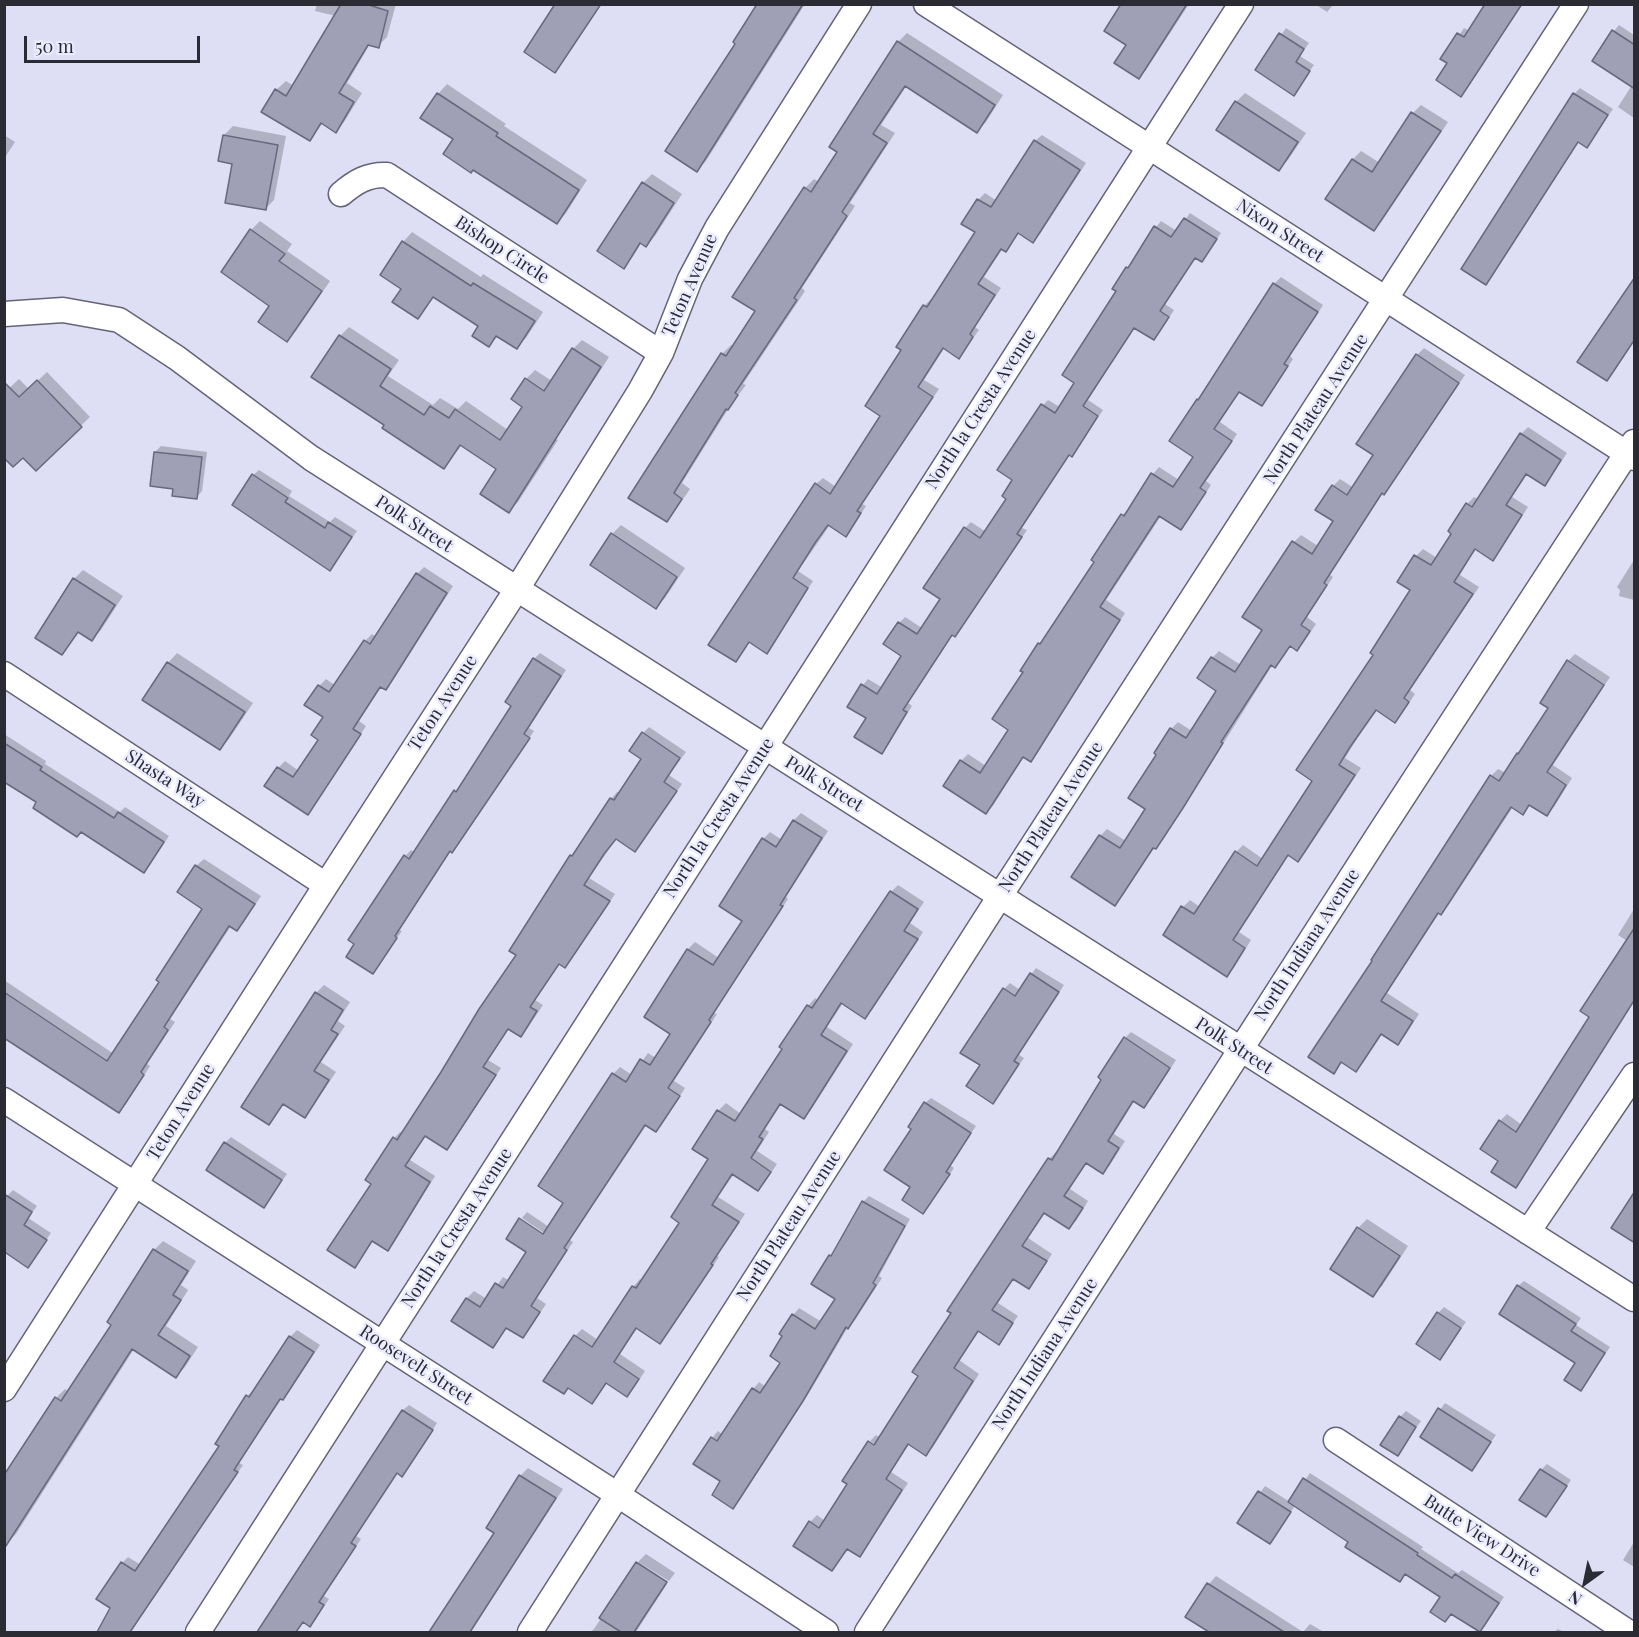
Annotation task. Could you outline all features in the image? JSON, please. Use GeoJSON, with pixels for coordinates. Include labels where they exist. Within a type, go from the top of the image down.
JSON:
{"type":"FeatureCollection","features":[{"type":"Feature","properties":{"kind":"street","name":"Teton Avenue"},"geometry":{"type":"LineString","coordinates":[[4,1389],[516,590],[640,391],[661,352],[690,279],[717,228],[859,4]]}},
{"type":"Feature","properties":{"kind":"street","name":"Nixon Street"},"geometry":{"type":"LineString","coordinates":[[926,4],[1387,299],[1632,451]]}},
{"type":"Feature","properties":{"kind":"street","name":"North la Cresta Avenue"},"geometry":{"type":"LineString","coordinates":[[198,1632],[1241,4]]}},
{"type":"Feature","properties":{"kind":"street","name":"North Plateau Avenue"},"geometry":{"type":"LineString","coordinates":[[530,1632],[1000,896],[1576,4]]}},
{"type":"Feature","properties":{"kind":"street","name":"Bishop Circle"},"geometry":{"type":"LineString","coordinates":[[341,194],[352,184],[374,174],[387,175],[661,352]]}},
{"type":"Feature","properties":{"kind":"street","name":"Polk Street"},"geometry":{"type":"LineString","coordinates":[[4,314],[63,310],[119,320],[177,358],[312,458],[516,590],[1635,1299]]}},
{"type":"Feature","properties":{"kind":"street","name":"North Indiana Avenue"},"geometry":{"type":"LineString","coordinates":[[867,1632],[1240,1050],[1632,451]]}},
{"type":"Feature","properties":{"kind":"street","name":"Shasta Way"},"geometry":{"type":"LineString","coordinates":[[4,674],[326,885]]}},
{"type":"Feature","properties":{"kind":"street"},"geometry":{"type":"LineString","coordinates":[[1528,1232],[1635,1074]]}},
{"type":"Feature","properties":{"kind":"street","name":"Roosevelt Street"},"geometry":{"type":"LineString","coordinates":[[4,1100],[618,1495],[826,1632]]}},
{"type":"Feature","properties":{"kind":"street","name":"Butte View Drive"},"geometry":{"type":"LineString","coordinates":[[1336,1440],[1628,1632]]}},
{"type":"Feature","properties":{"kind":"building"},"geometry":{"type":"Polygon","coordinates":[[[341,4],[366,4],[388,11],[379,48],[368,45],[339,93],[354,102],[336,133],[321,123],[310,141],[261,112],[275,89],[286,96],[341,4]]]}},
{"type":"Feature","properties":{"kind":"building"},"geometry":{"type":"Polygon","coordinates":[[[555,4],[601,4],[555,73],[524,52],[555,4]]]}},
{"type":"Feature","properties":{"kind":"building"},"geometry":{"type":"Polygon","coordinates":[[[757,4],[803,4],[697,172],[665,151],[735,44],[733,42],[757,4]]]}},
{"type":"Feature","properties":{"kind":"building"},"geometry":{"type":"Polygon","coordinates":[[[1121,4],[1187,4],[1139,79],[1114,63],[1126,45],[1104,31],[1121,4]]]}},
{"type":"Feature","properties":{"kind":"building"},"geometry":{"type":"Polygon","coordinates":[[[1485,4],[1522,4],[1461,97],[1436,80],[1447,63],[1440,59],[1457,33],[1464,37],[1485,4]]]}},
{"type":"Feature","properties":{"kind":"building"},"geometry":{"type":"Polygon","coordinates":[[[1612,30],[1635,45],[1635,89],[1592,61],[1612,30]]]}},
{"type":"Feature","properties":{"kind":"building"},"geometry":{"type":"Polygon","coordinates":[[[1279,33],[1304,49],[1296,62],[1310,71],[1294,96],[1255,70],[1279,33]]]}},
{"type":"Feature","properties":{"kind":"building"},"geometry":{"type":"Polygon","coordinates":[[[897,41],[995,105],[977,133],[905,86],[873,134],[887,143],[842,212],[847,216],[794,298],[797,300],[735,393],[738,395],[728,410],[726,409],[674,493],[682,499],[667,522],[628,498],[721,353],[726,356],[755,311],[732,297],[804,187],[811,192],[837,152],[829,147],[897,41]]]}},
{"type":"Feature","properties":{"kind":"building"},"geometry":{"type":"Polygon","coordinates":[[[437,93],[498,133],[496,136],[579,190],[557,224],[473,170],[471,173],[443,154],[453,139],[420,118],[437,93]]]}},
{"type":"Feature","properties":{"kind":"building"},"geometry":{"type":"Polygon","coordinates":[[[1573,93],[1608,115],[1587,148],[1578,142],[1486,285],[1461,269],[1573,93]]]}},
{"type":"Feature","properties":{"kind":"building"},"geometry":{"type":"Polygon","coordinates":[[[1235,101],[1298,142],[1279,171],[1216,130],[1235,101]]]}},
{"type":"Feature","properties":{"kind":"building"},"geometry":{"type":"Polygon","coordinates":[[[1411,112],[1441,131],[1374,231],[1325,199],[1352,159],[1372,172],[1411,112]]]}},
{"type":"Feature","properties":{"kind":"building"},"geometry":{"type":"Polygon","coordinates":[[[223,135],[278,145],[266,210],[225,203],[232,164],[218,161],[223,135]]]}},
{"type":"Feature","properties":{"kind":"building"},"geometry":{"type":"Polygon","coordinates":[[[1034,140],[1080,170],[1033,243],[1018,233],[1006,252],[1001,249],[978,284],[995,295],[970,334],[973,337],[959,359],[943,348],[918,387],[933,397],[857,511],[861,513],[846,537],[828,525],[815,543],[793,578],[808,588],[767,654],[749,642],[736,662],[708,645],[815,483],[830,494],[880,416],[865,406],[901,350],[896,347],[923,305],[927,307],[975,232],[961,224],[977,199],[991,207],[1034,140]]]}},
{"type":"Feature","properties":{"kind":"building"},"geometry":{"type":"Polygon","coordinates":[[[642,182],[674,203],[646,247],[640,243],[624,269],[597,251],[642,182]]]}},
{"type":"Feature","properties":{"kind":"building"},"geometry":{"type":"Polygon","coordinates":[[[1184,218],[1217,239],[1202,262],[1195,258],[1160,311],[1169,317],[1154,340],[1134,328],[1083,406],[1098,416],[1072,457],[1069,455],[1017,534],[1022,537],[955,637],[952,635],[903,710],[907,712],[882,754],[854,737],[866,718],[847,707],[861,684],[877,694],[901,656],[883,644],[898,622],[917,634],[940,599],[923,588],[964,527],[980,538],[1006,499],[1002,496],[1012,480],[997,470],[1041,404],[1055,413],[1074,383],[1062,375],[1116,291],[1112,289],[1154,226],[1171,237],[1184,218]]]}},
{"type":"Feature","properties":{"kind":"building"},"geometry":{"type":"Polygon","coordinates":[[[250,229],[285,254],[279,261],[322,291],[287,342],[258,322],[269,306],[221,272],[250,229]]]}},
{"type":"Feature","properties":{"kind":"building"},"geometry":{"type":"Polygon","coordinates":[[[402,241],[471,286],[473,283],[535,321],[517,349],[496,336],[489,347],[472,336],[478,326],[433,297],[418,319],[392,302],[401,289],[380,275],[402,241]]]}},
{"type":"Feature","properties":{"kind":"building"},"geometry":{"type":"Polygon","coordinates":[[[1635,277],[1635,339],[1607,381],[1577,362],[1635,277]]]}},
{"type":"Feature","properties":{"kind":"building"},"geometry":{"type":"Polygon","coordinates":[[[1273,283],[1318,312],[1284,364],[1288,366],[1262,406],[1239,392],[1214,429],[1232,441],[1200,488],[1206,492],[1181,530],[1159,516],[1100,607],[1120,620],[1031,762],[1023,757],[986,814],[943,786],[960,760],[980,773],[1008,730],[992,719],[1023,672],[1020,671],[1038,643],[1040,644],[1094,562],[1091,560],[1121,514],[1124,516],[1151,473],[1173,487],[1193,457],[1169,441],[1273,283]]]}},
{"type":"Feature","properties":{"kind":"building"},"geometry":{"type":"Polygon","coordinates":[[[339,335],[391,369],[380,386],[424,415],[430,406],[449,418],[455,409],[500,440],[522,407],[511,399],[525,378],[544,391],[572,348],[601,367],[509,513],[480,494],[496,469],[460,445],[444,469],[382,428],[384,425],[311,377],[339,335]]]}},
{"type":"Feature","properties":{"kind":"building"},"geometry":{"type":"Polygon","coordinates":[[[1416,354],[1459,383],[1384,495],[1382,493],[1324,583],[1327,585],[1301,625],[1310,631],[1297,651],[1290,646],[1275,668],[1271,665],[1221,742],[1223,743],[1183,808],[1156,849],[1153,848],[1115,906],[1071,877],[1099,835],[1120,848],[1145,809],[1128,798],[1156,755],[1154,753],[1170,728],[1186,738],[1216,691],[1197,678],[1211,657],[1235,672],[1262,630],[1242,617],[1292,541],[1312,554],[1333,521],[1315,510],[1332,485],[1347,495],[1373,455],[1356,444],[1416,354]]]}},
{"type":"Feature","properties":{"kind":"building"},"geometry":{"type":"Polygon","coordinates":[[[37,380],[82,427],[36,471],[23,458],[13,467],[4,458],[4,382],[19,397],[37,380]]]}},
{"type":"Feature","properties":{"kind":"building"},"geometry":{"type":"Polygon","coordinates":[[[1520,433],[1561,460],[1545,486],[1526,474],[1506,505],[1522,515],[1493,561],[1475,549],[1454,582],[1473,594],[1404,698],[1409,702],[1395,723],[1376,710],[1350,747],[1339,765],[1355,775],[1298,862],[1288,855],[1233,940],[1245,948],[1227,977],[1163,935],[1181,906],[1194,914],[1235,851],[1257,866],[1312,781],[1296,770],[1373,655],[1370,653],[1410,590],[1397,582],[1414,555],[1431,565],[1451,534],[1448,531],[1466,503],[1472,507],[1520,433]]]}},
{"type":"Feature","properties":{"kind":"building"},"geometry":{"type":"Polygon","coordinates":[[[154,452],[202,457],[197,499],[172,496],[173,489],[150,486],[154,452]]]}},
{"type":"Feature","properties":{"kind":"building"},"geometry":{"type":"Polygon","coordinates":[[[252,474],[288,498],[285,502],[325,528],[328,522],[352,537],[330,571],[232,505],[252,474]]]}},
{"type":"Feature","properties":{"kind":"building"},"geometry":{"type":"Polygon","coordinates":[[[611,533],[677,577],[656,609],[590,565],[611,533]]]}},
{"type":"Feature","properties":{"kind":"building"},"geometry":{"type":"Polygon","coordinates":[[[416,573],[447,593],[386,690],[380,687],[353,729],[361,734],[308,815],[264,786],[277,767],[293,777],[318,740],[311,735],[323,717],[304,705],[318,685],[329,692],[364,640],[370,644],[416,573]]]}},
{"type":"Feature","properties":{"kind":"building"},"geometry":{"type":"Polygon","coordinates":[[[73,578],[115,605],[92,641],[78,632],[62,655],[35,638],[73,578]]]}},
{"type":"Feature","properties":{"kind":"building"},"geometry":{"type":"Polygon","coordinates":[[[533,658],[561,676],[524,734],[530,738],[452,853],[450,851],[373,974],[346,957],[354,944],[348,940],[404,855],[409,859],[454,790],[456,792],[511,706],[505,702],[533,658]]]}},
{"type":"Feature","properties":{"kind":"building"},"geometry":{"type":"Polygon","coordinates":[[[1567,660],[1604,685],[1547,772],[1566,785],[1547,816],[1529,805],[1523,815],[1511,807],[1441,915],[1438,913],[1381,1001],[1413,1021],[1398,1045],[1381,1034],[1356,1072],[1341,1062],[1334,1074],[1308,1057],[1490,775],[1499,781],[1518,754],[1548,708],[1540,703],[1567,660]]]}},
{"type":"Feature","properties":{"kind":"building"},"geometry":{"type":"Polygon","coordinates":[[[167,662],[245,712],[220,750],[142,700],[167,662]]]}},
{"type":"Feature","properties":{"kind":"building"},"geometry":{"type":"Polygon","coordinates":[[[642,732],[680,758],[664,782],[677,791],[635,852],[616,839],[604,854],[584,885],[610,901],[565,968],[559,964],[530,1007],[537,1011],[521,1037],[508,1029],[483,1067],[496,1075],[447,1150],[425,1136],[405,1166],[430,1182],[388,1251],[372,1241],[355,1268],[327,1250],[371,1184],[365,1180],[393,1137],[397,1140],[479,1009],[516,955],[509,951],[570,855],[572,856],[610,798],[614,800],[641,759],[629,751],[642,732]]]}},
{"type":"Feature","properties":{"kind":"building"},"geometry":{"type":"Polygon","coordinates":[[[4,743],[42,767],[40,770],[114,818],[118,812],[164,842],[144,873],[81,832],[77,837],[33,808],[36,802],[4,782],[4,743]]]}},
{"type":"Feature","properties":{"kind":"building"},"geometry":{"type":"Polygon","coordinates":[[[793,820],[822,838],[780,905],[783,906],[668,1088],[680,1096],[656,1132],[645,1125],[564,1248],[567,1250],[531,1306],[540,1312],[523,1338],[506,1328],[493,1348],[451,1321],[466,1298],[480,1307],[495,1283],[503,1288],[526,1252],[506,1239],[519,1218],[543,1234],[563,1203],[538,1186],[612,1073],[626,1082],[640,1059],[650,1065],[670,1034],[644,1017],[687,949],[713,965],[742,921],[719,906],[762,838],[776,847],[793,820]]]}},
{"type":"Feature","properties":{"kind":"building"},"geometry":{"type":"Polygon","coordinates":[[[195,865],[255,904],[237,931],[229,926],[164,1027],[168,1030],[141,1072],[144,1075],[119,1113],[4,1038],[4,992],[107,1061],[159,982],[156,980],[202,909],[177,892],[195,865]]]}},
{"type":"Feature","properties":{"kind":"building"},"geometry":{"type":"Polygon","coordinates":[[[890,891],[918,909],[904,931],[918,939],[865,1019],[841,1003],[821,1035],[847,1051],[804,1119],[780,1104],[759,1137],[763,1139],[751,1158],[771,1172],[758,1191],[732,1174],[712,1205],[739,1222],[660,1344],[636,1328],[614,1362],[639,1379],[627,1397],[606,1383],[592,1404],[568,1388],[564,1394],[543,1381],[574,1335],[592,1347],[632,1286],[636,1288],[679,1223],[671,1217],[708,1159],[692,1149],[717,1110],[735,1121],[782,1049],[779,1047],[807,1005],[812,1008],[890,891]]]}},
{"type":"Feature","properties":{"kind":"building"},"geometry":{"type":"Polygon","coordinates":[[[1635,927],[1635,999],[1516,1188],[1491,1172],[1498,1161],[1480,1149],[1499,1120],[1516,1132],[1589,1017],[1580,1011],[1635,927]]]}},
{"type":"Feature","properties":{"kind":"building"},"geometry":{"type":"Polygon","coordinates":[[[1030,973],[1059,992],[1014,1061],[1019,1064],[993,1104],[966,1086],[980,1065],[960,1053],[1003,988],[1015,996],[1030,973]]]}},
{"type":"Feature","properties":{"kind":"building"},"geometry":{"type":"Polygon","coordinates":[[[315,992],[343,1010],[331,1030],[338,1034],[314,1071],[329,1080],[305,1118],[283,1104],[269,1125],[241,1107],[315,992]]]}},
{"type":"Feature","properties":{"kind":"building"},"geometry":{"type":"Polygon","coordinates":[[[1124,1037],[1170,1068],[1144,1108],[1133,1101],[1108,1141],[1119,1148],[1103,1174],[1086,1163],[1064,1196],[1083,1208],[1069,1229],[1044,1213],[1022,1246],[1047,1261],[1029,1289],[1013,1279],[992,1310],[1013,1323],[999,1345],[978,1331],[954,1368],[973,1381],[926,1456],[908,1444],[886,1479],[902,1490],[860,1557],[847,1549],[832,1571],[793,1546],[809,1521],[819,1528],[847,1484],[842,1481],[868,1441],[874,1445],[918,1376],[912,1372],[951,1313],[947,1311],[1048,1158],[1052,1160],[1101,1080],[1098,1077],[1124,1037]]]}},
{"type":"Feature","properties":{"kind":"building"},"geometry":{"type":"Polygon","coordinates":[[[924,1102],[971,1133],[946,1172],[950,1174],[923,1214],[902,1200],[910,1187],[884,1170],[911,1129],[908,1127],[924,1102]]]}},
{"type":"Feature","properties":{"kind":"building"},"geometry":{"type":"Polygon","coordinates":[[[224,1142],[282,1180],[264,1208],[206,1170],[224,1142]]]}},
{"type":"Feature","properties":{"kind":"building"},"geometry":{"type":"Polygon","coordinates":[[[1635,1191],[1635,1243],[1611,1228],[1635,1191]]]}},
{"type":"Feature","properties":{"kind":"building"},"geometry":{"type":"Polygon","coordinates":[[[4,1194],[32,1212],[24,1225],[47,1240],[28,1268],[6,1253],[4,1254],[4,1194]]]}},
{"type":"Feature","properties":{"kind":"building"},"geometry":{"type":"Polygon","coordinates":[[[862,1201],[905,1226],[873,1283],[876,1285],[848,1329],[846,1327],[803,1401],[733,1509],[712,1495],[720,1481],[693,1464],[711,1437],[717,1441],[752,1388],[760,1393],[780,1363],[770,1356],[782,1336],[779,1334],[792,1314],[815,1329],[835,1299],[811,1284],[829,1255],[831,1256],[862,1201]]]}},
{"type":"Feature","properties":{"kind":"building"},"geometry":{"type":"Polygon","coordinates":[[[1357,1227],[1400,1256],[1373,1297],[1330,1269],[1357,1227]]]}},
{"type":"Feature","properties":{"kind":"building"},"geometry":{"type":"Polygon","coordinates":[[[153,1249],[188,1271],[173,1295],[181,1300],[158,1335],[190,1356],[176,1378],[132,1349],[4,1549],[4,1475],[55,1397],[61,1401],[111,1325],[107,1322],[153,1249]]]}},
{"type":"Feature","properties":{"kind":"building"},"geometry":{"type":"Polygon","coordinates":[[[1517,1285],[1576,1324],[1571,1331],[1605,1353],[1581,1391],[1564,1380],[1575,1363],[1499,1314],[1517,1285]]]}},
{"type":"Feature","properties":{"kind":"building"},"geometry":{"type":"Polygon","coordinates":[[[1437,1312],[1461,1328],[1440,1360],[1416,1344],[1437,1312]]]}},
{"type":"Feature","properties":{"kind":"building"},"geometry":{"type":"Polygon","coordinates":[[[289,1336],[314,1352],[234,1470],[238,1472],[130,1632],[97,1632],[110,1608],[96,1599],[121,1562],[135,1571],[219,1446],[215,1444],[246,1395],[249,1397],[289,1336]]]}},
{"type":"Feature","properties":{"kind":"building"},"geometry":{"type":"Polygon","coordinates":[[[1438,1408],[1491,1442],[1472,1471],[1420,1437],[1438,1408]]]}},
{"type":"Feature","properties":{"kind":"building"},"geometry":{"type":"Polygon","coordinates":[[[402,1410],[433,1430],[402,1477],[397,1473],[351,1543],[356,1546],[319,1602],[324,1605],[310,1627],[303,1622],[296,1632],[257,1632],[402,1410]]]}},
{"type":"Feature","properties":{"kind":"building"},"geometry":{"type":"Polygon","coordinates":[[[1399,1416],[1416,1427],[1398,1456],[1380,1445],[1399,1416]]]}},
{"type":"Feature","properties":{"kind":"building"},"geometry":{"type":"Polygon","coordinates":[[[1540,1469],[1567,1486],[1546,1517],[1519,1500],[1540,1469]]]}},
{"type":"Feature","properties":{"kind":"building"},"geometry":{"type":"Polygon","coordinates":[[[519,1475],[556,1498],[470,1632],[429,1632],[494,1533],[486,1528],[519,1475]]]}},
{"type":"Feature","properties":{"kind":"building"},"geometry":{"type":"Polygon","coordinates":[[[1303,1478],[1418,1553],[1417,1555],[1452,1578],[1455,1574],[1499,1603],[1480,1632],[1451,1614],[1445,1622],[1430,1612],[1440,1597],[1405,1574],[1400,1582],[1345,1547],[1348,1542],[1288,1502],[1303,1478]]]}},
{"type":"Feature","properties":{"kind":"building"},"geometry":{"type":"Polygon","coordinates":[[[1258,1491],[1291,1512],[1270,1544],[1237,1523],[1258,1491]]]}},
{"type":"Feature","properties":{"kind":"building"},"geometry":{"type":"Polygon","coordinates":[[[636,1562],[667,1582],[634,1632],[621,1632],[599,1618],[636,1562]]]}},
{"type":"Feature","properties":{"kind":"building"},"geometry":{"type":"Polygon","coordinates":[[[1207,1583],[1284,1632],[1209,1632],[1185,1617],[1207,1583]]]}}]}
